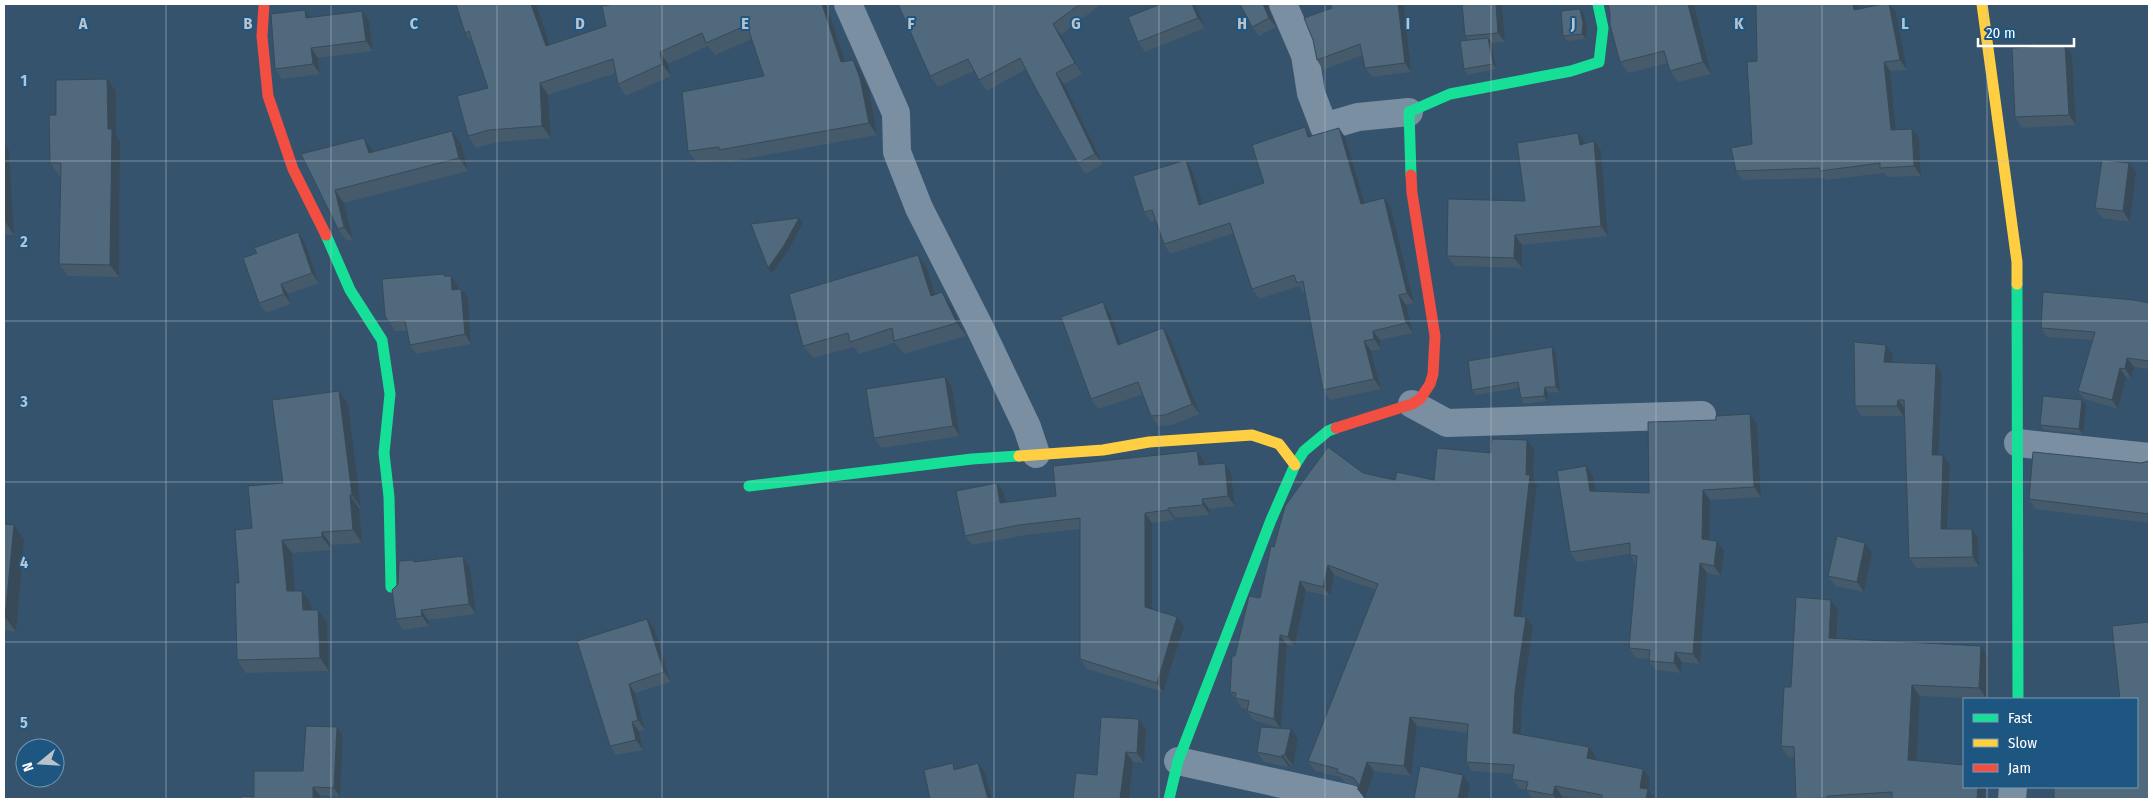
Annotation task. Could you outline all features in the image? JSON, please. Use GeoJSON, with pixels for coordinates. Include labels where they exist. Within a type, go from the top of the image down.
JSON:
{"type":"FeatureCollection","features":[{"type":"Feature","properties":{"kind":"street"},"geometry":{"type":"LineString","coordinates":[[264,4],[262,36],[268,96],[290,160],[338,256],[350,290],[382,340],[390,394],[384,453],[389,496],[391,587]]}},
{"type":"Feature","properties":{"kind":"street"},"geometry":{"type":"LineString","coordinates":[[848,4],[896,113],[897,152],[919,208],[979,326],[1027,427],[1036,454]]}},
{"type":"Feature","properties":{"kind":"street"},"geometry":{"type":"LineString","coordinates":[[1283,4],[1305,55],[1311,93],[1324,127],[1358,117],[1409,112],[1450,94],[1571,71],[1599,62],[1603,28],[1598,4]]}},
{"type":"Feature","properties":{"kind":"street"},"geometry":{"type":"LineString","coordinates":[[1982,4],[2017,262],[2018,698]]}},
{"type":"Feature","properties":{"kind":"street"},"geometry":{"type":"LineString","coordinates":[[1169,799],[1178,761],[1271,520],[1295,465],[1304,451],[1328,431],[1412,404],[1420,399],[1434,374],[1434,336],[1412,193],[1409,112]]}},
{"type":"Feature","properties":{"kind":"street"},"geometry":{"type":"LineString","coordinates":[[1412,404],[1447,423],[1702,415]]}},
{"type":"Feature","properties":{"kind":"street"},"geometry":{"type":"LineString","coordinates":[[749,486],[972,459],[1103,450],[1149,442],[1252,435],[1279,444],[1295,465]]}},
{"type":"Feature","properties":{"kind":"street"},"geometry":{"type":"LineString","coordinates":[[2018,442],[2149,457]]}},
{"type":"Feature","properties":{"kind":"street"},"geometry":{"type":"LineString","coordinates":[[1178,761],[1350,799]]}},
{"type":"Feature","properties":{"kind":"building"},"geometry":{"type":"Polygon","coordinates":[[[456,4],[531,4],[546,46],[606,26],[602,6],[615,4],[822,4],[841,62],[853,60],[860,78],[869,123],[719,150],[719,147],[688,151],[682,92],[764,76],[747,25],[706,43],[702,33],[660,52],[662,64],[618,84],[613,59],[540,83],[542,126],[489,130],[468,136],[457,96],[488,88],[469,31],[465,33],[456,4]]]}},
{"type":"Feature","properties":{"kind":"building"},"geometry":{"type":"Polygon","coordinates":[[[898,4],[1080,4],[1053,24],[1075,63],[1056,73],[1095,154],[1078,163],[1020,58],[979,80],[968,59],[930,76],[898,4]]]}},
{"type":"Feature","properties":{"kind":"building"},"geometry":{"type":"Polygon","coordinates":[[[1161,4],[1192,4],[1198,18],[1138,42],[1128,17],[1161,4]]]}},
{"type":"Feature","properties":{"kind":"building"},"geometry":{"type":"Polygon","coordinates":[[[1240,4],[1263,4],[1269,18],[1252,27],[1240,4]]]}},
{"type":"Feature","properties":{"kind":"building"},"geometry":{"type":"Polygon","coordinates":[[[1330,4],[1398,4],[1405,63],[1365,68],[1360,44],[1317,60],[1313,40],[1304,18],[1332,8],[1330,4]]]}},
{"type":"Feature","properties":{"kind":"building"},"geometry":{"type":"Polygon","coordinates":[[[1462,4],[1496,4],[1498,33],[1465,36],[1462,4]]]}},
{"type":"Feature","properties":{"kind":"building"},"geometry":{"type":"Polygon","coordinates":[[[1608,4],[1688,4],[1703,62],[1670,71],[1664,51],[1620,62],[1610,25],[1608,4]]]}},
{"type":"Feature","properties":{"kind":"building"},"geometry":{"type":"Polygon","coordinates":[[[1756,4],[1853,4],[1854,10],[1889,4],[1900,60],[1884,62],[1891,130],[1912,129],[1914,166],[1880,168],[1880,163],[1820,171],[1819,168],[1736,171],[1731,148],[1752,144],[1747,62],[1757,61],[1756,4]]]}},
{"type":"Feature","properties":{"kind":"building"},"geometry":{"type":"Polygon","coordinates":[[[1580,9],[1583,23],[1582,34],[1563,36],[1561,11],[1580,9]]]}},
{"type":"Feature","properties":{"kind":"building"},"geometry":{"type":"Polygon","coordinates":[[[305,10],[306,18],[362,11],[366,41],[311,48],[313,64],[275,69],[271,14],[305,10]]]}},
{"type":"Feature","properties":{"kind":"building"},"geometry":{"type":"Polygon","coordinates":[[[1488,38],[1493,64],[1464,69],[1460,41],[1488,38]]]}},
{"type":"Feature","properties":{"kind":"building"},"geometry":{"type":"Polygon","coordinates":[[[2065,45],[2069,115],[2015,117],[2012,48],[2065,45]]]}},
{"type":"Feature","properties":{"kind":"building"},"geometry":{"type":"Polygon","coordinates":[[[107,79],[108,129],[112,129],[110,265],[59,264],[61,163],[50,163],[49,115],[56,115],[56,80],[107,79]]]}},
{"type":"Feature","properties":{"kind":"building"},"geometry":{"type":"Polygon","coordinates":[[[1305,127],[1308,137],[1339,128],[1361,204],[1384,198],[1407,293],[1399,295],[1406,323],[1373,331],[1374,339],[1364,341],[1374,379],[1323,390],[1303,281],[1297,283],[1294,275],[1252,289],[1230,223],[1164,244],[1152,210],[1144,212],[1133,176],[1186,160],[1199,205],[1264,183],[1252,145],[1305,127]]]}},
{"type":"Feature","properties":{"kind":"building"},"geometry":{"type":"Polygon","coordinates":[[[452,131],[459,158],[335,190],[344,227],[338,229],[301,154],[364,138],[369,153],[452,131]]]}},
{"type":"Feature","properties":{"kind":"building"},"geometry":{"type":"Polygon","coordinates":[[[1578,133],[1580,145],[1594,141],[1601,226],[1515,235],[1514,258],[1447,256],[1448,199],[1525,201],[1517,143],[1578,133]]]}},
{"type":"Feature","properties":{"kind":"building"},"geometry":{"type":"Polygon","coordinates":[[[2102,160],[2129,163],[2123,211],[2095,208],[2102,160]]]}},
{"type":"Feature","properties":{"kind":"building"},"geometry":{"type":"Polygon","coordinates":[[[799,218],[783,247],[768,268],[751,224],[799,218]]]}},
{"type":"Feature","properties":{"kind":"building"},"geometry":{"type":"Polygon","coordinates":[[[298,232],[312,273],[281,284],[284,294],[259,303],[243,258],[257,253],[254,248],[298,232]]]}},
{"type":"Feature","properties":{"kind":"building"},"geometry":{"type":"Polygon","coordinates":[[[918,255],[931,296],[942,292],[957,323],[894,341],[892,328],[850,342],[848,333],[803,346],[789,294],[918,255]]]}},
{"type":"Feature","properties":{"kind":"building"},"geometry":{"type":"Polygon","coordinates":[[[444,274],[444,276],[451,276],[452,290],[461,289],[465,334],[410,345],[405,321],[389,322],[385,316],[382,279],[444,274]]]}},
{"type":"Feature","properties":{"kind":"building"},"geometry":{"type":"Polygon","coordinates":[[[2043,292],[2149,303],[2149,361],[2127,358],[2125,369],[2120,368],[2112,400],[2078,391],[2095,332],[2041,328],[2043,292]]]}},
{"type":"Feature","properties":{"kind":"building"},"geometry":{"type":"Polygon","coordinates":[[[1103,302],[1118,345],[1163,328],[1192,404],[1165,415],[1151,416],[1138,382],[1091,399],[1061,317],[1103,302]]]}},
{"type":"Feature","properties":{"kind":"building"},"geometry":{"type":"Polygon","coordinates":[[[1854,342],[1886,345],[1884,362],[1936,364],[1932,455],[1943,455],[1941,529],[1972,529],[1973,557],[1909,558],[1904,400],[1898,400],[1897,406],[1855,406],[1854,342]]]}},
{"type":"Feature","properties":{"kind":"building"},"geometry":{"type":"Polygon","coordinates":[[[1552,347],[1556,387],[1545,387],[1544,396],[1521,398],[1518,382],[1472,390],[1468,361],[1552,347]]]}},
{"type":"Feature","properties":{"kind":"building"},"geometry":{"type":"Polygon","coordinates":[[[945,377],[953,426],[874,438],[866,389],[945,377]]]}},
{"type":"Feature","properties":{"kind":"building"},"geometry":{"type":"Polygon","coordinates":[[[339,391],[352,495],[350,495],[353,530],[322,532],[322,537],[282,540],[287,591],[302,591],[303,610],[318,610],[320,658],[237,660],[235,583],[239,583],[235,530],[252,528],[248,486],[283,483],[272,400],[339,391]]]}},
{"type":"Feature","properties":{"kind":"building"},"geometry":{"type":"Polygon","coordinates":[[[2043,396],[2082,400],[2079,429],[2040,425],[2043,396]]]}},
{"type":"Feature","properties":{"kind":"building"},"geometry":{"type":"Polygon","coordinates":[[[1750,414],[1754,487],[1703,490],[1702,539],[1717,541],[1714,566],[1700,563],[1693,654],[1675,652],[1674,663],[1649,661],[1650,650],[1629,648],[1637,556],[1630,555],[1630,543],[1570,552],[1557,471],[1586,466],[1590,491],[1649,493],[1648,422],[1716,420],[1716,416],[1750,414]]]}},
{"type":"Feature","properties":{"kind":"building"},"geometry":{"type":"Polygon","coordinates":[[[1492,439],[1527,440],[1526,475],[1530,475],[1514,616],[1526,617],[1515,692],[1513,733],[1589,747],[1587,758],[1643,769],[1640,788],[1648,789],[1646,799],[1602,799],[1602,795],[1555,786],[1553,795],[1526,790],[1528,782],[1512,779],[1514,765],[1466,762],[1468,724],[1410,717],[1404,766],[1367,762],[1358,790],[1358,784],[1354,778],[1337,772],[1338,769],[1308,761],[1378,584],[1328,565],[1323,587],[1300,581],[1288,637],[1280,635],[1274,719],[1247,711],[1249,701],[1235,698],[1236,693],[1230,692],[1232,656],[1235,656],[1249,596],[1260,598],[1271,546],[1274,547],[1285,506],[1328,447],[1363,473],[1395,480],[1397,472],[1434,480],[1437,448],[1491,453],[1492,439]]]}},
{"type":"Feature","properties":{"kind":"building"},"geometry":{"type":"Polygon","coordinates":[[[1197,451],[1199,465],[1225,463],[1228,496],[1202,499],[1203,505],[1168,508],[1168,510],[1145,513],[1145,607],[1177,617],[1157,683],[1080,659],[1080,518],[1019,525],[965,536],[956,491],[997,483],[1000,503],[1056,496],[1053,466],[1197,451]]]}},
{"type":"Feature","properties":{"kind":"building"},"geometry":{"type":"Polygon","coordinates":[[[2033,452],[2141,463],[2149,461],[2149,514],[2029,499],[2033,452]]]}},
{"type":"Feature","properties":{"kind":"building"},"geometry":{"type":"Polygon","coordinates":[[[4,524],[14,525],[5,617],[4,617],[4,524]]]}},
{"type":"Feature","properties":{"kind":"building"},"geometry":{"type":"Polygon","coordinates":[[[1837,536],[1865,543],[1857,582],[1828,576],[1837,536]]]}},
{"type":"Feature","properties":{"kind":"building"},"geometry":{"type":"Polygon","coordinates":[[[463,556],[469,604],[421,610],[422,616],[396,619],[392,590],[398,584],[399,561],[413,560],[414,562],[463,556]]]}},
{"type":"Feature","properties":{"kind":"building"},"geometry":{"type":"Polygon","coordinates":[[[1796,597],[1831,600],[1829,638],[1981,646],[1979,688],[1912,685],[1908,760],[1963,765],[1963,788],[1978,788],[1977,799],[1892,799],[1892,792],[1796,799],[1794,747],[1781,746],[1784,687],[1791,687],[1796,597]]]}},
{"type":"Feature","properties":{"kind":"building"},"geometry":{"type":"Polygon","coordinates":[[[647,619],[664,672],[629,684],[638,720],[632,722],[636,740],[610,746],[577,641],[647,619]]]}},
{"type":"Feature","properties":{"kind":"building"},"geometry":{"type":"Polygon","coordinates":[[[2149,622],[2149,799],[2054,799],[2054,788],[2138,788],[2138,698],[2120,698],[2112,626],[2149,622]]]}},
{"type":"Feature","properties":{"kind":"building"},"geometry":{"type":"Polygon","coordinates":[[[1101,717],[1139,719],[1137,753],[1126,752],[1120,799],[1073,799],[1076,773],[1097,775],[1101,717]]]}},
{"type":"Feature","properties":{"kind":"building"},"geometry":{"type":"Polygon","coordinates":[[[306,726],[337,727],[334,788],[313,787],[313,799],[241,799],[241,796],[254,797],[254,771],[303,771],[306,726]]]}},
{"type":"Feature","properties":{"kind":"building"},"geometry":{"type":"Polygon","coordinates":[[[1261,727],[1291,729],[1285,755],[1282,755],[1282,757],[1257,752],[1261,727]]]}},
{"type":"Feature","properties":{"kind":"building"},"geometry":{"type":"Polygon","coordinates":[[[953,763],[954,770],[978,763],[988,799],[930,799],[924,770],[953,763]]]}},
{"type":"Feature","properties":{"kind":"building"},"geometry":{"type":"Polygon","coordinates":[[[1420,766],[1463,775],[1458,799],[1414,799],[1420,766]]]}},
{"type":"Feature","properties":{"kind":"traffic: fast"},"geometry":{"type":"LineString","coordinates":[[1411,175],[1409,112],[1450,94],[1571,71],[1599,62],[1603,28],[1598,4]]}},
{"type":"Feature","properties":{"kind":"traffic: fast"},"geometry":{"type":"LineString","coordinates":[[326,235],[350,290],[382,340],[390,394],[384,453],[389,497],[391,587]]}},
{"type":"Feature","properties":{"kind":"traffic: fast"},"geometry":{"type":"LineString","coordinates":[[2017,284],[2018,698]]}},
{"type":"Feature","properties":{"kind":"traffic: fast"},"geometry":{"type":"LineString","coordinates":[[1169,799],[1178,761],[1271,520],[1295,465],[1304,451],[1328,431],[1336,428]]}},
{"type":"Feature","properties":{"kind":"traffic: fast"},"geometry":{"type":"LineString","coordinates":[[749,486],[972,459],[1019,456]]}},
{"type":"Feature","properties":{"kind":"traffic: slow"},"geometry":{"type":"LineString","coordinates":[[1982,4],[2017,262],[2017,284]]}},
{"type":"Feature","properties":{"kind":"traffic: slow"},"geometry":{"type":"LineString","coordinates":[[1019,456],[1103,450],[1149,442],[1252,435],[1279,444],[1295,465]]}},
{"type":"Feature","properties":{"kind":"traffic: jam"},"geometry":{"type":"LineString","coordinates":[[264,4],[262,36],[268,96],[293,169],[326,235]]}},
{"type":"Feature","properties":{"kind":"traffic: jam"},"geometry":{"type":"LineString","coordinates":[[1336,428],[1412,404],[1420,399],[1430,384],[1433,374],[1435,336],[1412,193],[1411,175]]}}]}
